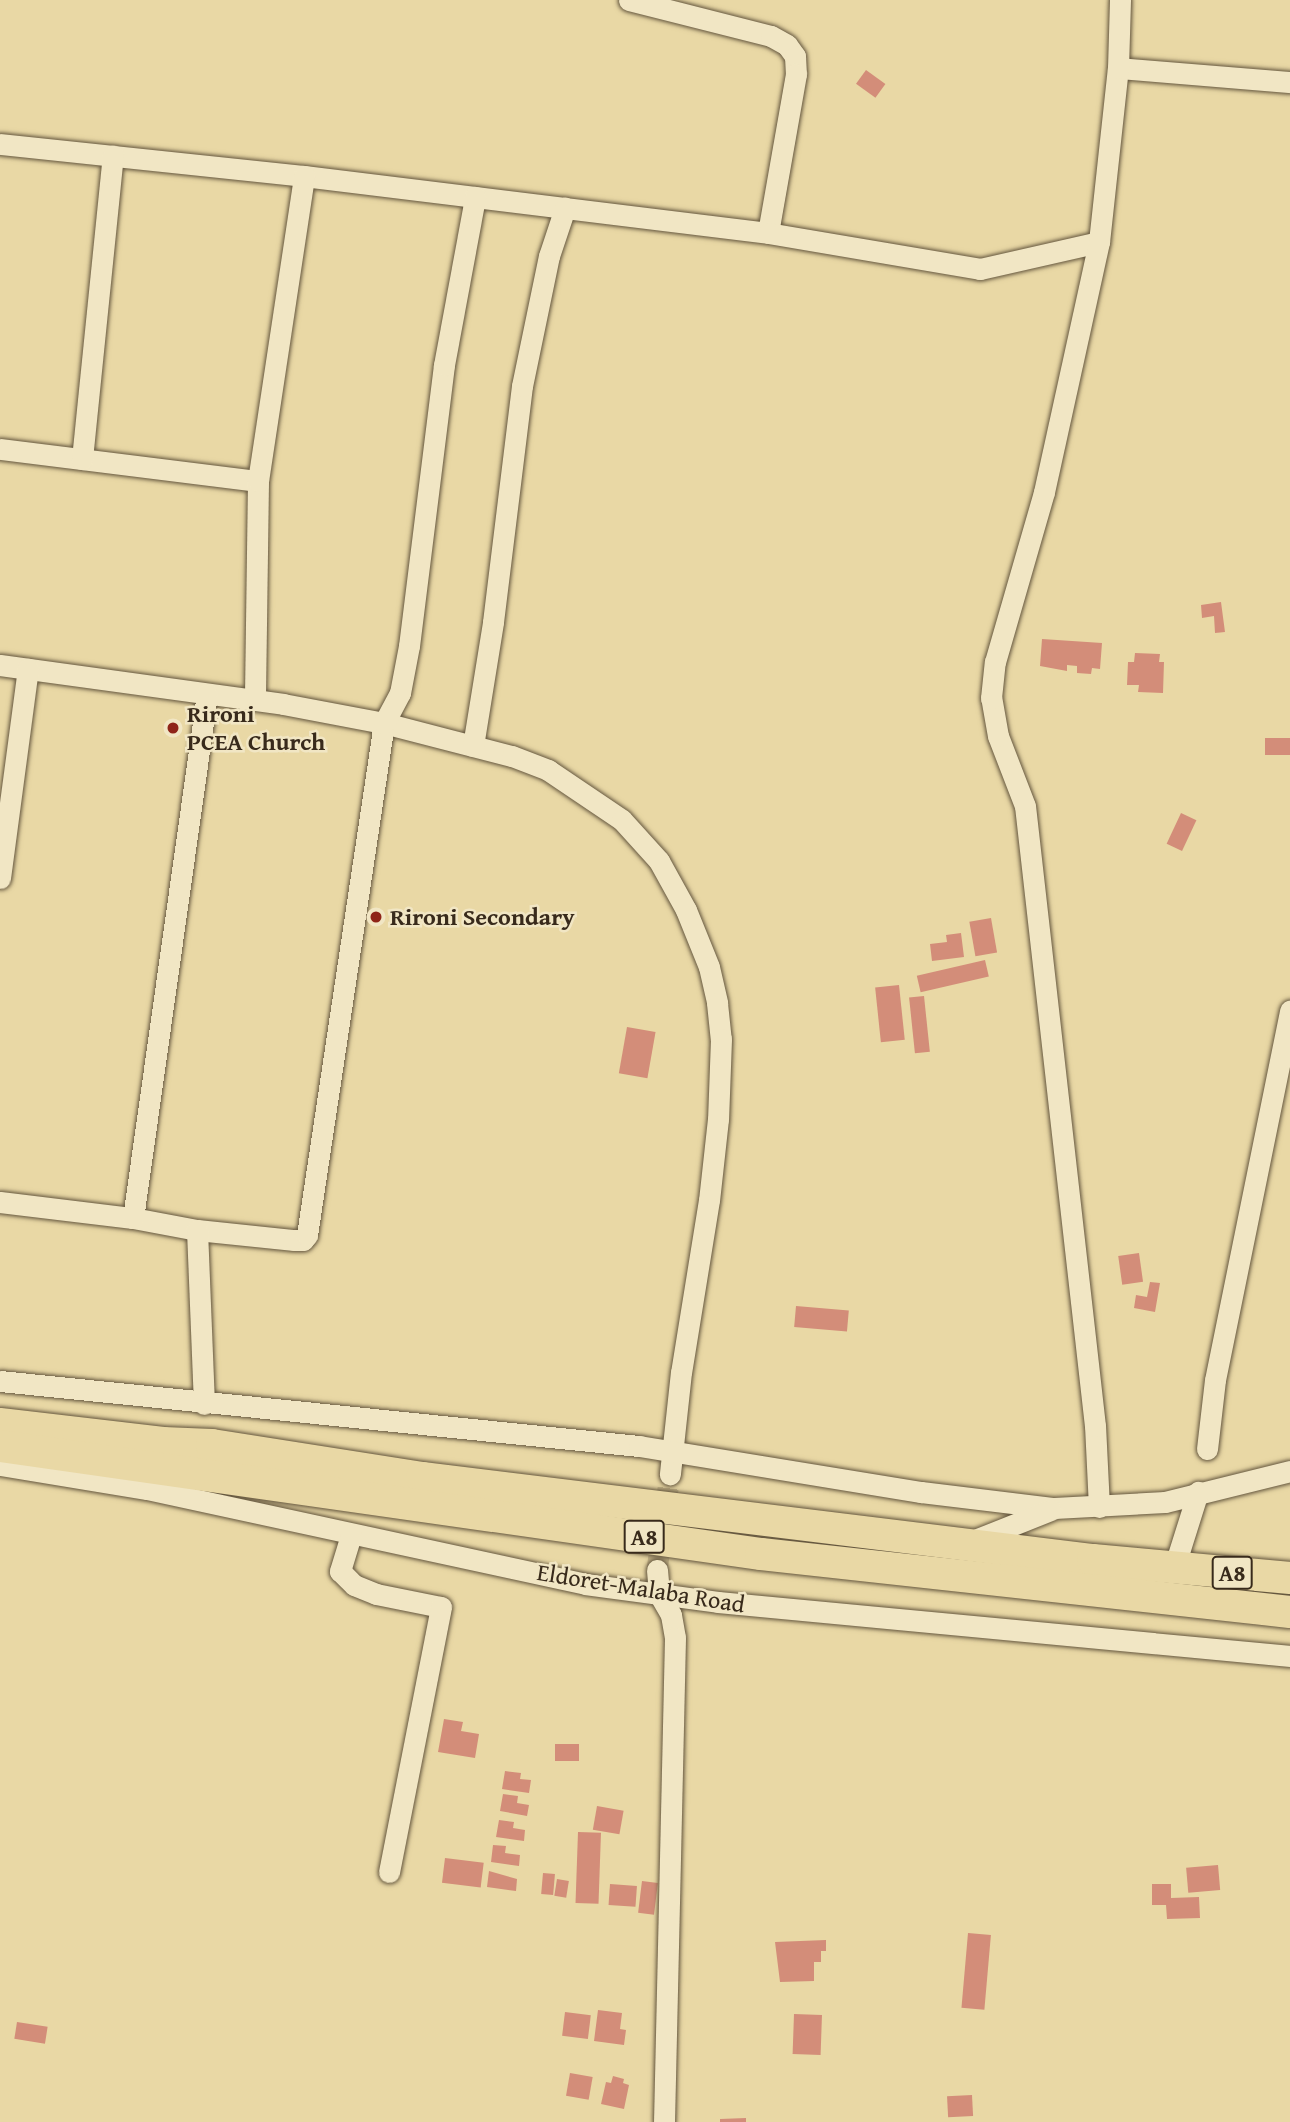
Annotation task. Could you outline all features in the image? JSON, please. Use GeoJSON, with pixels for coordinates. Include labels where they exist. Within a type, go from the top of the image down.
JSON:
{"type":"FeatureCollection","features":[{"type":"Feature","properties":{"kind":"highway","name":"A8"},"geometry":{"type":"LineString","coordinates":[[0,1424],[163,1443],[212,1445],[422,1478],[1174,1568],[1290,1578]]}},
{"type":"Feature","properties":{"kind":"highway","name":"Eldoret-Malaba Road"},"geometry":{"type":"LineString","coordinates":[[0,1446],[761,1554],[1290,1612]]}},
{"type":"Feature","properties":{"kind":"street"},"geometry":{"type":"LineString","coordinates":[[629,0],[771,36],[787,46],[795,56],[796,74],[768,233]]}},
{"type":"Feature","properties":{"kind":"street"},"geometry":{"type":"LineString","coordinates":[[1099,1507],[1095,1426],[1025,806],[998,736],[991,698],[995,662],[1044,492],[1099,242],[1118,68],[1120,0]]}},
{"type":"Feature","properties":{"kind":"street"},"geometry":{"type":"LineString","coordinates":[[1118,68],[1290,82]]}},
{"type":"Feature","properties":{"kind":"street"},"geometry":{"type":"LineString","coordinates":[[0,144],[304,176],[768,233],[980,269],[1099,242]]}},
{"type":"Feature","properties":{"kind":"street"},"geometry":{"type":"LineString","coordinates":[[82,459],[113,156]]}},
{"type":"Feature","properties":{"kind":"street"},"geometry":{"type":"LineString","coordinates":[[255,700],[258,481],[304,176]]}},
{"type":"Feature","properties":{"kind":"street"},"geometry":{"type":"LineString","coordinates":[[0,1202],[133,1218],[197,1230],[294,1240],[303,1240],[307,1235],[384,723],[400,693],[409,646],[442,377],[475,197]]}},
{"type":"Feature","properties":{"kind":"street"},"geometry":{"type":"LineString","coordinates":[[473,746],[493,622],[522,386],[550,256],[565,208]]}},
{"type":"Feature","properties":{"kind":"street"},"geometry":{"type":"LineString","coordinates":[[0,449],[258,481]]}},
{"type":"Feature","properties":{"kind":"street"},"geometry":{"type":"LineString","coordinates":[[0,665],[255,700],[384,723],[473,746],[548,769],[622,820],[659,861],[686,910],[709,967],[718,1003],[720,1039],[718,1119],[670,1474]]}},
{"type":"Feature","properties":{"kind":"street"},"geometry":{"type":"LineString","coordinates":[[0,878],[28,668]]}},
{"type":"Feature","properties":{"kind":"street"},"geometry":{"type":"LineString","coordinates":[[133,1218],[207,694]]}},
{"type":"Feature","properties":{"kind":"street"},"geometry":{"type":"LineString","coordinates":[[1207,1449],[1215,1380],[1290,1011]]}},
{"type":"Feature","properties":{"kind":"street"},"geometry":{"type":"LineString","coordinates":[[197,1230],[204,1404]]}},
{"type":"Feature","properties":{"kind":"street"},"geometry":{"type":"LineString","coordinates":[[0,1381],[672,1451],[921,1492],[1054,1508],[1165,1502],[1290,1471]]}},
{"type":"Feature","properties":{"kind":"street","name":"Eldoret-Malaba Road"},"geometry":{"type":"LineString","coordinates":[[0,1465],[147,1489],[585,1584],[659,1594],[1290,1656]]}},
{"type":"Feature","properties":{"kind":"street"},"geometry":{"type":"LineString","coordinates":[[1174,1568],[1198,1492]]}},
{"type":"Feature","properties":{"kind":"street"},"geometry":{"type":"LineString","coordinates":[[968,1543],[1054,1508]]}},
{"type":"Feature","properties":{"kind":"street"},"geometry":{"type":"LineString","coordinates":[[351,1535],[340,1571],[354,1585],[376,1594],[441,1608],[389,1872]]}},
{"type":"Feature","properties":{"kind":"street"},"geometry":{"type":"LineString","coordinates":[[657,1570],[659,1594],[671,1615],[675,1638],[664,2122]]}},
{"type":"Feature","properties":{"kind":"building"},"geometry":{"type":"Polygon","coordinates":[[[866,70],[885,84],[875,98],[856,84],[866,70]]]}},
{"type":"Feature","properties":{"kind":"building"},"geometry":{"type":"Polygon","coordinates":[[[1221,602],[1225,632],[1215,633],[1214,616],[1202,618],[1201,605],[1221,602]]]}},
{"type":"Feature","properties":{"kind":"building"},"geometry":{"type":"Polygon","coordinates":[[[1042,639],[1102,643],[1100,669],[1092,668],[1091,674],[1077,673],[1077,666],[1067,665],[1067,671],[1040,666],[1042,639]]]}},
{"type":"Feature","properties":{"kind":"building"},"geometry":{"type":"Polygon","coordinates":[[[1135,653],[1160,654],[1159,662],[1164,662],[1163,693],[1138,692],[1139,685],[1127,685],[1128,662],[1134,662],[1135,653]]]}},
{"type":"Feature","properties":{"kind":"building"},"geometry":{"type":"Polygon","coordinates":[[[1265,738],[1290,738],[1290,755],[1265,755],[1265,738]]]}},
{"type":"Feature","properties":{"kind":"building"},"geometry":{"type":"Polygon","coordinates":[[[1181,813],[1196,820],[1182,851],[1167,844],[1181,813]]]}},
{"type":"Feature","properties":{"kind":"building"},"geometry":{"type":"Polygon","coordinates":[[[991,918],[997,952],[975,956],[969,922],[991,918]]]}},
{"type":"Feature","properties":{"kind":"building"},"geometry":{"type":"Polygon","coordinates":[[[961,933],[964,957],[932,961],[930,944],[947,942],[946,935],[961,933]]]}},
{"type":"Feature","properties":{"kind":"building"},"geometry":{"type":"Polygon","coordinates":[[[985,960],[989,977],[921,992],[917,976],[985,960]]]}},
{"type":"Feature","properties":{"kind":"building"},"geometry":{"type":"Polygon","coordinates":[[[899,985],[905,1040],[881,1042],[875,988],[899,985]]]}},
{"type":"Feature","properties":{"kind":"building"},"geometry":{"type":"Polygon","coordinates":[[[924,996],[930,1052],[915,1053],[909,998],[924,996]]]}},
{"type":"Feature","properties":{"kind":"building"},"geometry":{"type":"Polygon","coordinates":[[[627,1027],[656,1032],[647,1078],[619,1073],[627,1027]]]}},
{"type":"Feature","properties":{"kind":"building"},"geometry":{"type":"Polygon","coordinates":[[[1139,1253],[1143,1282],[1122,1285],[1118,1256],[1139,1253]]]}},
{"type":"Feature","properties":{"kind":"building"},"geometry":{"type":"Polygon","coordinates":[[[1150,1282],[1160,1283],[1155,1312],[1134,1308],[1136,1295],[1147,1297],[1150,1282]]]}},
{"type":"Feature","properties":{"kind":"building"},"geometry":{"type":"Polygon","coordinates":[[[796,1306],[849,1311],[847,1332],[794,1327],[796,1306]]]}},
{"type":"Feature","properties":{"kind":"building"},"geometry":{"type":"Polygon","coordinates":[[[444,1719],[463,1722],[461,1731],[479,1734],[475,1758],[438,1752],[444,1719]]]}},
{"type":"Feature","properties":{"kind":"building"},"geometry":{"type":"Polygon","coordinates":[[[555,1744],[579,1744],[579,1761],[555,1761],[555,1744]]]}},
{"type":"Feature","properties":{"kind":"building"},"geometry":{"type":"Polygon","coordinates":[[[505,1771],[521,1773],[520,1779],[531,1780],[529,1793],[502,1789],[505,1771]]]}},
{"type":"Feature","properties":{"kind":"building"},"geometry":{"type":"Polygon","coordinates":[[[503,1794],[518,1796],[517,1803],[529,1805],[527,1816],[500,1811],[503,1794]]]}},
{"type":"Feature","properties":{"kind":"building"},"geometry":{"type":"Polygon","coordinates":[[[597,1806],[624,1811],[619,1834],[593,1830],[597,1806]]]}},
{"type":"Feature","properties":{"kind":"building"},"geometry":{"type":"Polygon","coordinates":[[[499,1820],[514,1822],[513,1828],[525,1830],[524,1841],[496,1837],[499,1820]]]}},
{"type":"Feature","properties":{"kind":"building"},"geometry":{"type":"Polygon","coordinates":[[[578,1832],[601,1833],[599,1904],[576,1903],[578,1832]]]}},
{"type":"Feature","properties":{"kind":"building"},"geometry":{"type":"Polygon","coordinates":[[[493,1845],[506,1846],[505,1853],[520,1855],[519,1866],[491,1862],[493,1845]]]}},
{"type":"Feature","properties":{"kind":"building"},"geometry":{"type":"Polygon","coordinates":[[[445,1858],[484,1863],[481,1888],[442,1883],[445,1858]]]}},
{"type":"Feature","properties":{"kind":"building"},"geometry":{"type":"Polygon","coordinates":[[[1218,1865],[1220,1890],[1188,1893],[1186,1868],[1218,1865]]]}},
{"type":"Feature","properties":{"kind":"building"},"geometry":{"type":"Polygon","coordinates":[[[489,1871],[517,1879],[516,1891],[487,1887],[489,1871]]]}},
{"type":"Feature","properties":{"kind":"building"},"geometry":{"type":"Polygon","coordinates":[[[543,1873],[555,1874],[553,1895],[541,1894],[543,1873]]]}},
{"type":"Feature","properties":{"kind":"building"},"geometry":{"type":"Polygon","coordinates":[[[557,1879],[569,1881],[566,1898],[554,1896],[557,1879]]]}},
{"type":"Feature","properties":{"kind":"building"},"geometry":{"type":"Polygon","coordinates":[[[642,1881],[658,1883],[654,1915],[638,1913],[642,1881]]]}},
{"type":"Feature","properties":{"kind":"building"},"geometry":{"type":"Polygon","coordinates":[[[610,1884],[637,1886],[635,1907],[609,1905],[610,1884]]]}},
{"type":"Feature","properties":{"kind":"building"},"geometry":{"type":"Polygon","coordinates":[[[1152,1884],[1171,1884],[1171,1898],[1199,1897],[1200,1918],[1167,1919],[1166,1905],[1152,1905],[1152,1884]]]}},
{"type":"Feature","properties":{"kind":"building"},"geometry":{"type":"Polygon","coordinates":[[[968,1933],[991,1935],[984,2010],[961,2008],[968,1933]]]}},
{"type":"Feature","properties":{"kind":"building"},"geometry":{"type":"Polygon","coordinates":[[[826,1940],[826,1951],[821,1951],[821,1962],[814,1962],[814,1981],[780,1982],[775,1942],[826,1940]]]}},
{"type":"Feature","properties":{"kind":"building"},"geometry":{"type":"Polygon","coordinates":[[[598,2010],[622,2013],[620,2029],[626,2030],[624,2045],[594,2041],[598,2010]]]}},
{"type":"Feature","properties":{"kind":"building"},"geometry":{"type":"Polygon","coordinates":[[[565,2012],[591,2015],[588,2039],[562,2036],[565,2012]]]}},
{"type":"Feature","properties":{"kind":"building"},"geometry":{"type":"Polygon","coordinates":[[[794,2014],[822,2015],[821,2055],[793,2054],[794,2014]]]}},
{"type":"Feature","properties":{"kind":"building"},"geometry":{"type":"Polygon","coordinates":[[[17,2022],[48,2027],[45,2044],[14,2039],[17,2022]]]}},
{"type":"Feature","properties":{"kind":"building"},"geometry":{"type":"Polygon","coordinates":[[[570,2073],[593,2077],[589,2100],[566,2096],[570,2073]]]}},
{"type":"Feature","properties":{"kind":"building"},"geometry":{"type":"Polygon","coordinates":[[[613,2076],[624,2079],[623,2083],[629,2085],[624,2109],[601,2104],[606,2082],[611,2083],[613,2076]]]}},
{"type":"Feature","properties":{"kind":"building"},"geometry":{"type":"Polygon","coordinates":[[[972,2095],[973,2116],[948,2117],[947,2096],[972,2095]]]}},
{"type":"Feature","properties":{"kind":"building"},"geometry":{"type":"Polygon","coordinates":[[[746,2118],[746,2122],[720,2122],[720,2119],[746,2118]]]}},
{"type":"Feature","properties":{"kind":"tunnel"},"geometry":{"type":"LineString","coordinates":[[657,1570],[670,1474]]}},
{"type":"Feature","properties":{"kind":"place","name":"Rironi PCEA Church"},"geometry":{"type":"Point","coordinates":[173,728]}},
{"type":"Feature","properties":{"kind":"place","name":"Rironi Secondary"},"geometry":{"type":"Point","coordinates":[376,917]}}]}
